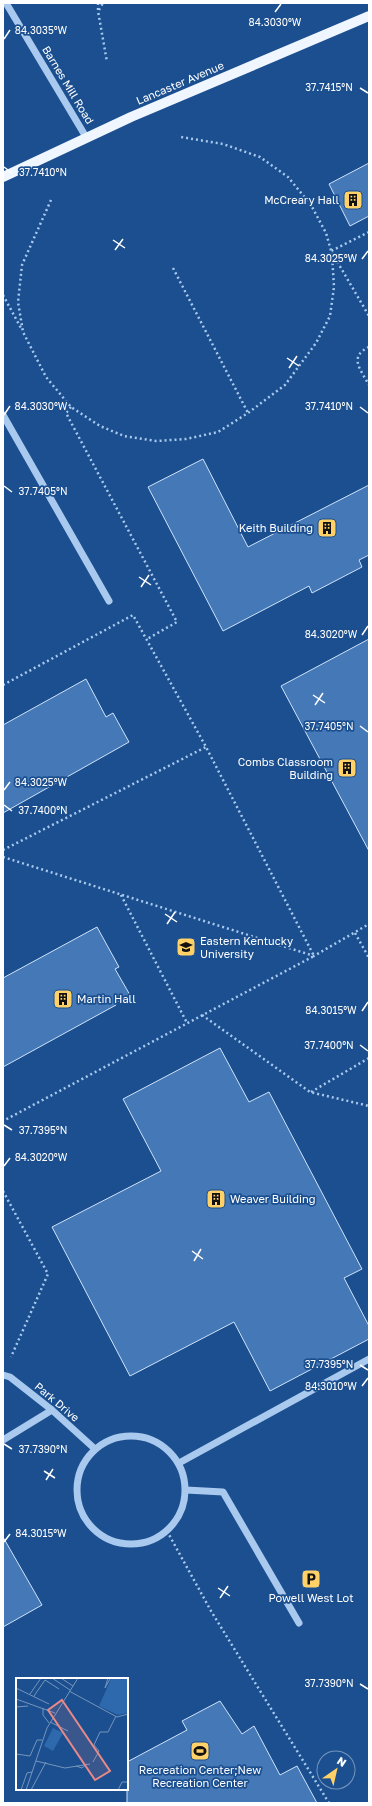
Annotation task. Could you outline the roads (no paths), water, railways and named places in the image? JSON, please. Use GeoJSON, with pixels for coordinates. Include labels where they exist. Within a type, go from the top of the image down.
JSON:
{"type":"FeatureCollection","features":[{"type":"Feature","properties":{"kind":"main road","name":"Lancaster Avenue"},"geometry":{"type":"LineString","coordinates":[[3,177],[86,137],[369,16]]}},
{"type":"Feature","properties":{"kind":"street","name":"Barnes Mill Road"},"geometry":{"type":"LineString","coordinates":[[6,3],[86,137]]}},
{"type":"Feature","properties":{"kind":"street"},"geometry":{"type":"LineString","coordinates":[[3,415],[108,601]]}},
{"type":"Feature","properties":{"kind":"street"},"geometry":{"type":"LineString","coordinates":[[179,1463],[369,1359]]}},
{"type":"Feature","properties":{"kind":"street","name":"Park Drive"},"geometry":{"type":"LineString","coordinates":[[3,1375],[10,1377],[52,1410],[95,1449]]}},
{"type":"Feature","properties":{"kind":"street"},"geometry":{"type":"LineString","coordinates":[[3,1440],[52,1410]]}},
{"type":"Feature","properties":{"kind":"street"},"geometry":{"type":"LineString","coordinates":[[123,1436],[139,1436],[154,1440],[167,1449],[179,1463],[184,1474],[186,1490],[184,1505],[177,1519],[168,1531],[154,1539],[139,1544],[124,1544],[109,1540],[96,1531],[86,1519],[79,1505],[77,1490],[79,1474],[85,1460],[95,1449],[109,1440],[123,1436]]}},
{"type":"Feature","properties":{"kind":"street"},"geometry":{"type":"LineString","coordinates":[[186,1490],[223,1492],[299,1623]]}},
{"type":"Feature","properties":{"kind":"place","name":"McCreary Hall"},"geometry":{"type":"Point","coordinates":[353,200]}},
{"type":"Feature","properties":{"kind":"place","name":"Keith Building"},"geometry":{"type":"Point","coordinates":[327,528]}},
{"type":"Feature","properties":{"kind":"place","name":"Combs Classroom Building"},"geometry":{"type":"Point","coordinates":[347,768]}},
{"type":"Feature","properties":{"kind":"place","name":"Eastern Kentucky University"},"geometry":{"type":"Point","coordinates":[186,947]}},
{"type":"Feature","properties":{"kind":"place","name":"Martin Hall"},"geometry":{"type":"Point","coordinates":[63,999]}},
{"type":"Feature","properties":{"kind":"place","name":"Weaver Building"},"geometry":{"type":"Point","coordinates":[216,1199]}},
{"type":"Feature","properties":{"kind":"place","name":"Powell West Lot"},"geometry":{"type":"Point","coordinates":[311,1579]}},
{"type":"Feature","properties":{"kind":"place","name":"Recreation Center;New Recreation Center"},"geometry":{"type":"Point","coordinates":[200,1751]}}]}
